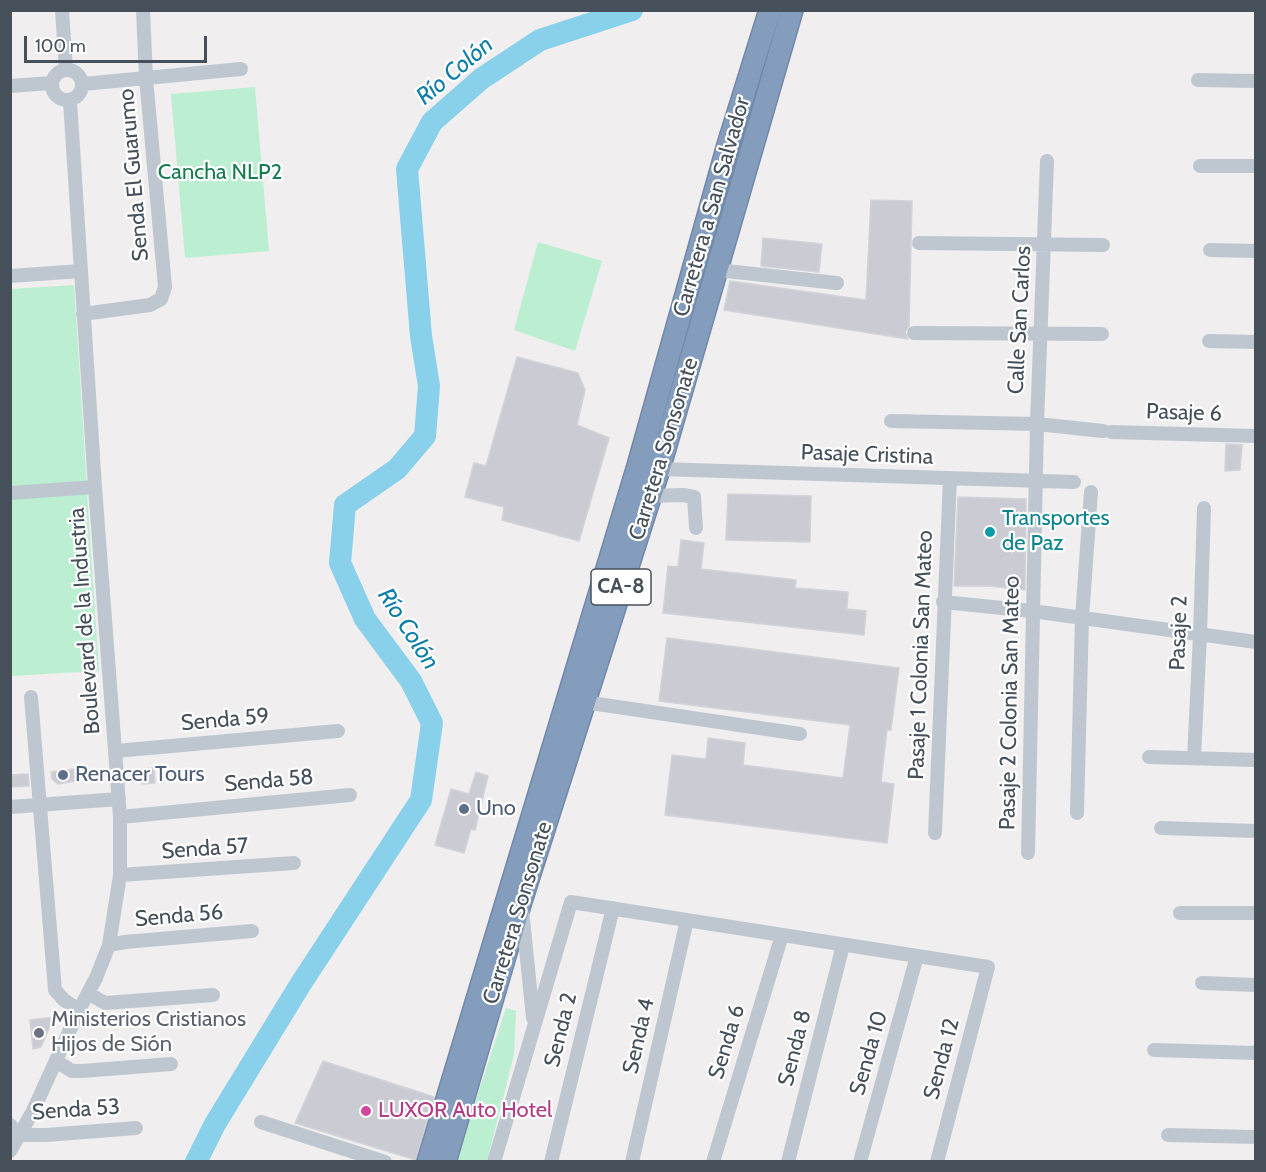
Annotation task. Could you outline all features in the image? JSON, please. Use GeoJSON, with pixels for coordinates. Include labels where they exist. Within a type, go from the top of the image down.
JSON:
{"type":"FeatureCollection","features":[{"type":"Feature","properties":{"kind":"highway","name":"Carretera a San Salvador"},"geometry":{"type":"LineString","coordinates":[[428,1161],[638,466],[728,145],[770,10]]}},
{"type":"Feature","properties":{"kind":"highway","name":"Carretera Sonsonate"},"geometry":{"type":"LineString","coordinates":[[445,1161],[521,901],[659,469],[792,10]]}},
{"type":"Feature","properties":{"kind":"street"},"geometry":{"type":"LineString","coordinates":[[62,10],[66,70]]}},
{"type":"Feature","properties":{"kind":"street","name":"Senda El Guarumo"},"geometry":{"type":"LineString","coordinates":[[83,314],[150,305],[162,299],[165,287],[146,78],[143,10]]}},
{"type":"Feature","properties":{"kind":"street"},"geometry":{"type":"LineString","coordinates":[[83,84],[241,69]]}},
{"type":"Feature","properties":{"kind":"street"},"geometry":{"type":"LineString","coordinates":[[66,70],[77,73],[83,84],[81,93],[70,100],[57,96],[52,84],[55,75],[66,70]]}},
{"type":"Feature","properties":{"kind":"street"},"geometry":{"type":"LineString","coordinates":[[1198,80],[1256,81]]}},
{"type":"Feature","properties":{"kind":"street"},"geometry":{"type":"LineString","coordinates":[[10,87],[52,84]]}},
{"type":"Feature","properties":{"kind":"street","name":"Boulevard de la Industria"},"geometry":{"type":"LineString","coordinates":[[10,1151],[15,1130],[33,1111],[79,1010],[89,994],[109,945],[120,875],[120,817],[116,751],[95,487],[70,100]]}},
{"type":"Feature","properties":{"kind":"street","name":"Calle San Carlos"},"geometry":{"type":"LineString","coordinates":[[1036,482],[1036,424],[1047,161]]}},
{"type":"Feature","properties":{"kind":"street"},"geometry":{"type":"LineString","coordinates":[[1200,166],[1256,166]]}},
{"type":"Feature","properties":{"kind":"street"},"geometry":{"type":"LineString","coordinates":[[918,243],[1103,245]]}},
{"type":"Feature","properties":{"kind":"street"},"geometry":{"type":"LineString","coordinates":[[1210,250],[1256,251]]}},
{"type":"Feature","properties":{"kind":"street"},"geometry":{"type":"LineString","coordinates":[[717,270],[837,283]]}},
{"type":"Feature","properties":{"kind":"street"},"geometry":{"type":"LineString","coordinates":[[10,276],[81,271]]}},
{"type":"Feature","properties":{"kind":"street"},"geometry":{"type":"LineString","coordinates":[[914,333],[1102,334]]}},
{"type":"Feature","properties":{"kind":"street"},"geometry":{"type":"LineString","coordinates":[[1209,341],[1256,342]]}},
{"type":"Feature","properties":{"kind":"street","name":"Pasaje 6"},"geometry":{"type":"LineString","coordinates":[[891,422],[1036,424],[1107,431],[1256,436]]}},
{"type":"Feature","properties":{"kind":"street","name":"Pasaje Cristina"},"geometry":{"type":"LineString","coordinates":[[659,469],[1074,482]]}},
{"type":"Feature","properties":{"kind":"street","name":"Pasaje 1 Colonia San Mateo"},"geometry":{"type":"LineString","coordinates":[[935,833],[950,478]]}},
{"type":"Feature","properties":{"kind":"street","name":"Pasaje 2 Colonia San Mateo"},"geometry":{"type":"LineString","coordinates":[[1028,853],[1036,482]]}},
{"type":"Feature","properties":{"kind":"street"},"geometry":{"type":"LineString","coordinates":[[10,493],[95,487]]}},
{"type":"Feature","properties":{"kind":"street"},"geometry":{"type":"LineString","coordinates":[[1077,813],[1082,618],[1091,492]]}},
{"type":"Feature","properties":{"kind":"street"},"geometry":{"type":"LineString","coordinates":[[650,496],[694,497],[696,528]]}},
{"type":"Feature","properties":{"kind":"street","name":"Pasaje 2"},"geometry":{"type":"LineString","coordinates":[[1194,758],[1204,508]]}},
{"type":"Feature","properties":{"kind":"street"},"geometry":{"type":"LineString","coordinates":[[944,602],[1032,611],[1256,642]]}},
{"type":"Feature","properties":{"kind":"street"},"geometry":{"type":"LineString","coordinates":[[32,696],[55,990],[64,1000],[79,1010]]}},
{"type":"Feature","properties":{"kind":"street"},"geometry":{"type":"LineString","coordinates":[[584,702],[800,734]]}},
{"type":"Feature","properties":{"kind":"street","name":"Senda 59"},"geometry":{"type":"LineString","coordinates":[[116,751],[338,731]]}},
{"type":"Feature","properties":{"kind":"street"},"geometry":{"type":"LineString","coordinates":[[1149,758],[1256,760]]}},
{"type":"Feature","properties":{"kind":"street","name":"Senda 58"},"geometry":{"type":"LineString","coordinates":[[120,817],[350,795]]}},
{"type":"Feature","properties":{"kind":"street"},"geometry":{"type":"LineString","coordinates":[[10,807],[118,799]]}},
{"type":"Feature","properties":{"kind":"street"},"geometry":{"type":"LineString","coordinates":[[1161,828],[1256,831]]}},
{"type":"Feature","properties":{"kind":"street","name":"Senda 57"},"geometry":{"type":"LineString","coordinates":[[120,875],[294,863]]}},
{"type":"Feature","properties":{"kind":"street"},"geometry":{"type":"LineString","coordinates":[[521,901],[534,1029]]}},
{"type":"Feature","properties":{"kind":"street"},"geometry":{"type":"LineString","coordinates":[[494,1161],[571,902],[917,956]]}},
{"type":"Feature","properties":{"kind":"street","name":"Senda 2"},"geometry":{"type":"LineString","coordinates":[[551,1161],[613,908]]}},
{"type":"Feature","properties":{"kind":"street"},"geometry":{"type":"LineString","coordinates":[[1180,913],[1256,914]]}},
{"type":"Feature","properties":{"kind":"street","name":"Senda 4"},"geometry":{"type":"LineString","coordinates":[[632,1161],[687,920]]}},
{"type":"Feature","properties":{"kind":"street","name":"Senda 56"},"geometry":{"type":"LineString","coordinates":[[109,945],[252,931]]}},
{"type":"Feature","properties":{"kind":"street","name":"Senda 6"},"geometry":{"type":"LineString","coordinates":[[713,1161],[782,935]]}},
{"type":"Feature","properties":{"kind":"street","name":"Senda 8"},"geometry":{"type":"LineString","coordinates":[[788,1161],[843,945]]}},
{"type":"Feature","properties":{"kind":"street","name":"Senda 12"},"geometry":{"type":"LineString","coordinates":[[917,956],[988,967],[937,1161]]}},
{"type":"Feature","properties":{"kind":"street","name":"Senda 10"},"geometry":{"type":"LineString","coordinates":[[860,1161],[917,956]]}},
{"type":"Feature","properties":{"kind":"street"},"geometry":{"type":"LineString","coordinates":[[1202,983],[1256,985]]}},
{"type":"Feature","properties":{"kind":"street"},"geometry":{"type":"LineString","coordinates":[[89,994],[105,1003],[213,995]]}},
{"type":"Feature","properties":{"kind":"street"},"geometry":{"type":"LineString","coordinates":[[1154,1050],[1256,1053]]}},
{"type":"Feature","properties":{"kind":"street"},"geometry":{"type":"LineString","coordinates":[[56,1061],[72,1071],[171,1064]]}},
{"type":"Feature","properties":{"kind":"street"},"geometry":{"type":"LineString","coordinates":[[261,1122],[385,1161]]}},
{"type":"Feature","properties":{"kind":"street","name":"Senda 53"},"geometry":{"type":"LineString","coordinates":[[15,1130],[46,1135],[136,1128]]}},
{"type":"Feature","properties":{"kind":"street"},"geometry":{"type":"LineString","coordinates":[[1168,1135],[1256,1137]]}},
{"type":"Feature","properties":{"kind":"green space","name":"Cancha NLP2"},"geometry":{"type":"Polygon","coordinates":[[[255,87],[269,251],[185,258],[171,94],[255,87]]]}},
{"type":"Feature","properties":{"kind":"green space"},"geometry":{"type":"Polygon","coordinates":[[[538,242],[602,261],[575,351],[514,330],[538,242]]]}},
{"type":"Feature","properties":{"kind":"green space"},"geometry":{"type":"Polygon","coordinates":[[[74,285],[87,488],[11,495],[11,289],[74,285]]]}},
{"type":"Feature","properties":{"kind":"green space"},"geometry":{"type":"Polygon","coordinates":[[[87,493],[99,671],[11,676],[11,498],[87,493]]]}},
{"type":"Feature","properties":{"kind":"green space"},"geometry":{"type":"Polygon","coordinates":[[[506,1008],[516,1011],[514,1055],[487,1161],[456,1161],[506,1008]]]}},
{"type":"Feature","properties":{"kind":"building"},"geometry":{"type":"Polygon","coordinates":[[[871,200],[912,201],[909,326],[905,332],[908,339],[724,310],[730,281],[866,300],[871,200]]]}},
{"type":"Feature","properties":{"kind":"building"},"geometry":{"type":"Polygon","coordinates":[[[763,238],[822,244],[819,272],[761,266],[763,238]]]}},
{"type":"Feature","properties":{"kind":"building"},"geometry":{"type":"Polygon","coordinates":[[[517,357],[578,373],[585,390],[577,425],[609,438],[579,541],[502,520],[504,507],[465,497],[474,463],[486,466],[517,357]]]}},
{"type":"Feature","properties":{"kind":"building"},"geometry":{"type":"Polygon","coordinates":[[[1226,444],[1242,445],[1240,470],[1225,471],[1226,444]]]}},
{"type":"Feature","properties":{"kind":"building"},"geometry":{"type":"Polygon","coordinates":[[[728,494],[811,496],[810,542],[726,540],[728,494]]]}},
{"type":"Feature","properties":{"kind":"building","name":"Transportes de Paz"},"geometry":{"type":"Polygon","coordinates":[[[958,497],[1026,499],[1025,590],[990,586],[954,586],[958,497]]]}},
{"type":"Feature","properties":{"kind":"building"},"geometry":{"type":"Polygon","coordinates":[[[681,540],[704,543],[701,569],[796,580],[795,588],[848,592],[847,609],[866,611],[864,635],[663,613],[668,566],[678,567],[681,540]]]}},
{"type":"Feature","properties":{"kind":"building"},"geometry":{"type":"Polygon","coordinates":[[[667,638],[899,668],[891,730],[887,730],[881,782],[894,784],[887,843],[665,815],[672,755],[706,759],[708,738],[745,743],[743,765],[843,778],[850,725],[659,701],[667,638]]]}},
{"type":"Feature","properties":{"kind":"building"},"geometry":{"type":"Polygon","coordinates":[[[154,768],[155,783],[142,784],[141,769],[154,768]]]}},
{"type":"Feature","properties":{"kind":"building","name":"Renacer Tours"},"geometry":{"type":"Polygon","coordinates":[[[74,769],[76,781],[58,784],[52,779],[51,772],[74,769]]]}},
{"type":"Feature","properties":{"kind":"building"},"geometry":{"type":"Polygon","coordinates":[[[476,772],[488,776],[475,830],[471,829],[464,853],[435,845],[451,789],[469,794],[476,772]]]}},
{"type":"Feature","properties":{"kind":"building"},"geometry":{"type":"Polygon","coordinates":[[[28,774],[29,786],[10,787],[10,775],[28,774]]]}},
{"type":"Feature","properties":{"kind":"building","name":"Ministerios Cristianos Hijos de Sión"},"geometry":{"type":"Polygon","coordinates":[[[54,1017],[41,1047],[33,1049],[30,1020],[54,1017]]]}},
{"type":"Feature","properties":{"kind":"building","name":"LUXOR Auto Hotel"},"geometry":{"type":"Polygon","coordinates":[[[323,1061],[434,1097],[416,1160],[295,1123],[323,1061]]]}},
{"type":"Feature","properties":{"kind":"waterway","name":"Río Colón"},"geometry":{"type":"LineString","coordinates":[[196,1162],[215,1124],[300,985],[421,800],[432,723],[411,681],[365,619],[340,563],[345,505],[397,469],[425,436],[429,386],[421,336],[407,169],[432,122],[481,79],[540,40],[632,10]]}},
{"type":"Feature","properties":{"kind":"place","name":"Transportes de Paz"},"geometry":{"type":"Point","coordinates":[990,532]}},
{"type":"Feature","properties":{"kind":"place","name":"Renacer Tours"},"geometry":{"type":"Point","coordinates":[63,775]}},
{"type":"Feature","properties":{"kind":"place","name":"Uno"},"geometry":{"type":"Point","coordinates":[464,809]}},
{"type":"Feature","properties":{"kind":"place","name":"Ministerios Cristianos Hijos de Sión"},"geometry":{"type":"Point","coordinates":[39,1033]}},
{"type":"Feature","properties":{"kind":"place","name":"LUXOR Auto Hotel"},"geometry":{"type":"Point","coordinates":[366,1111]}}]}
